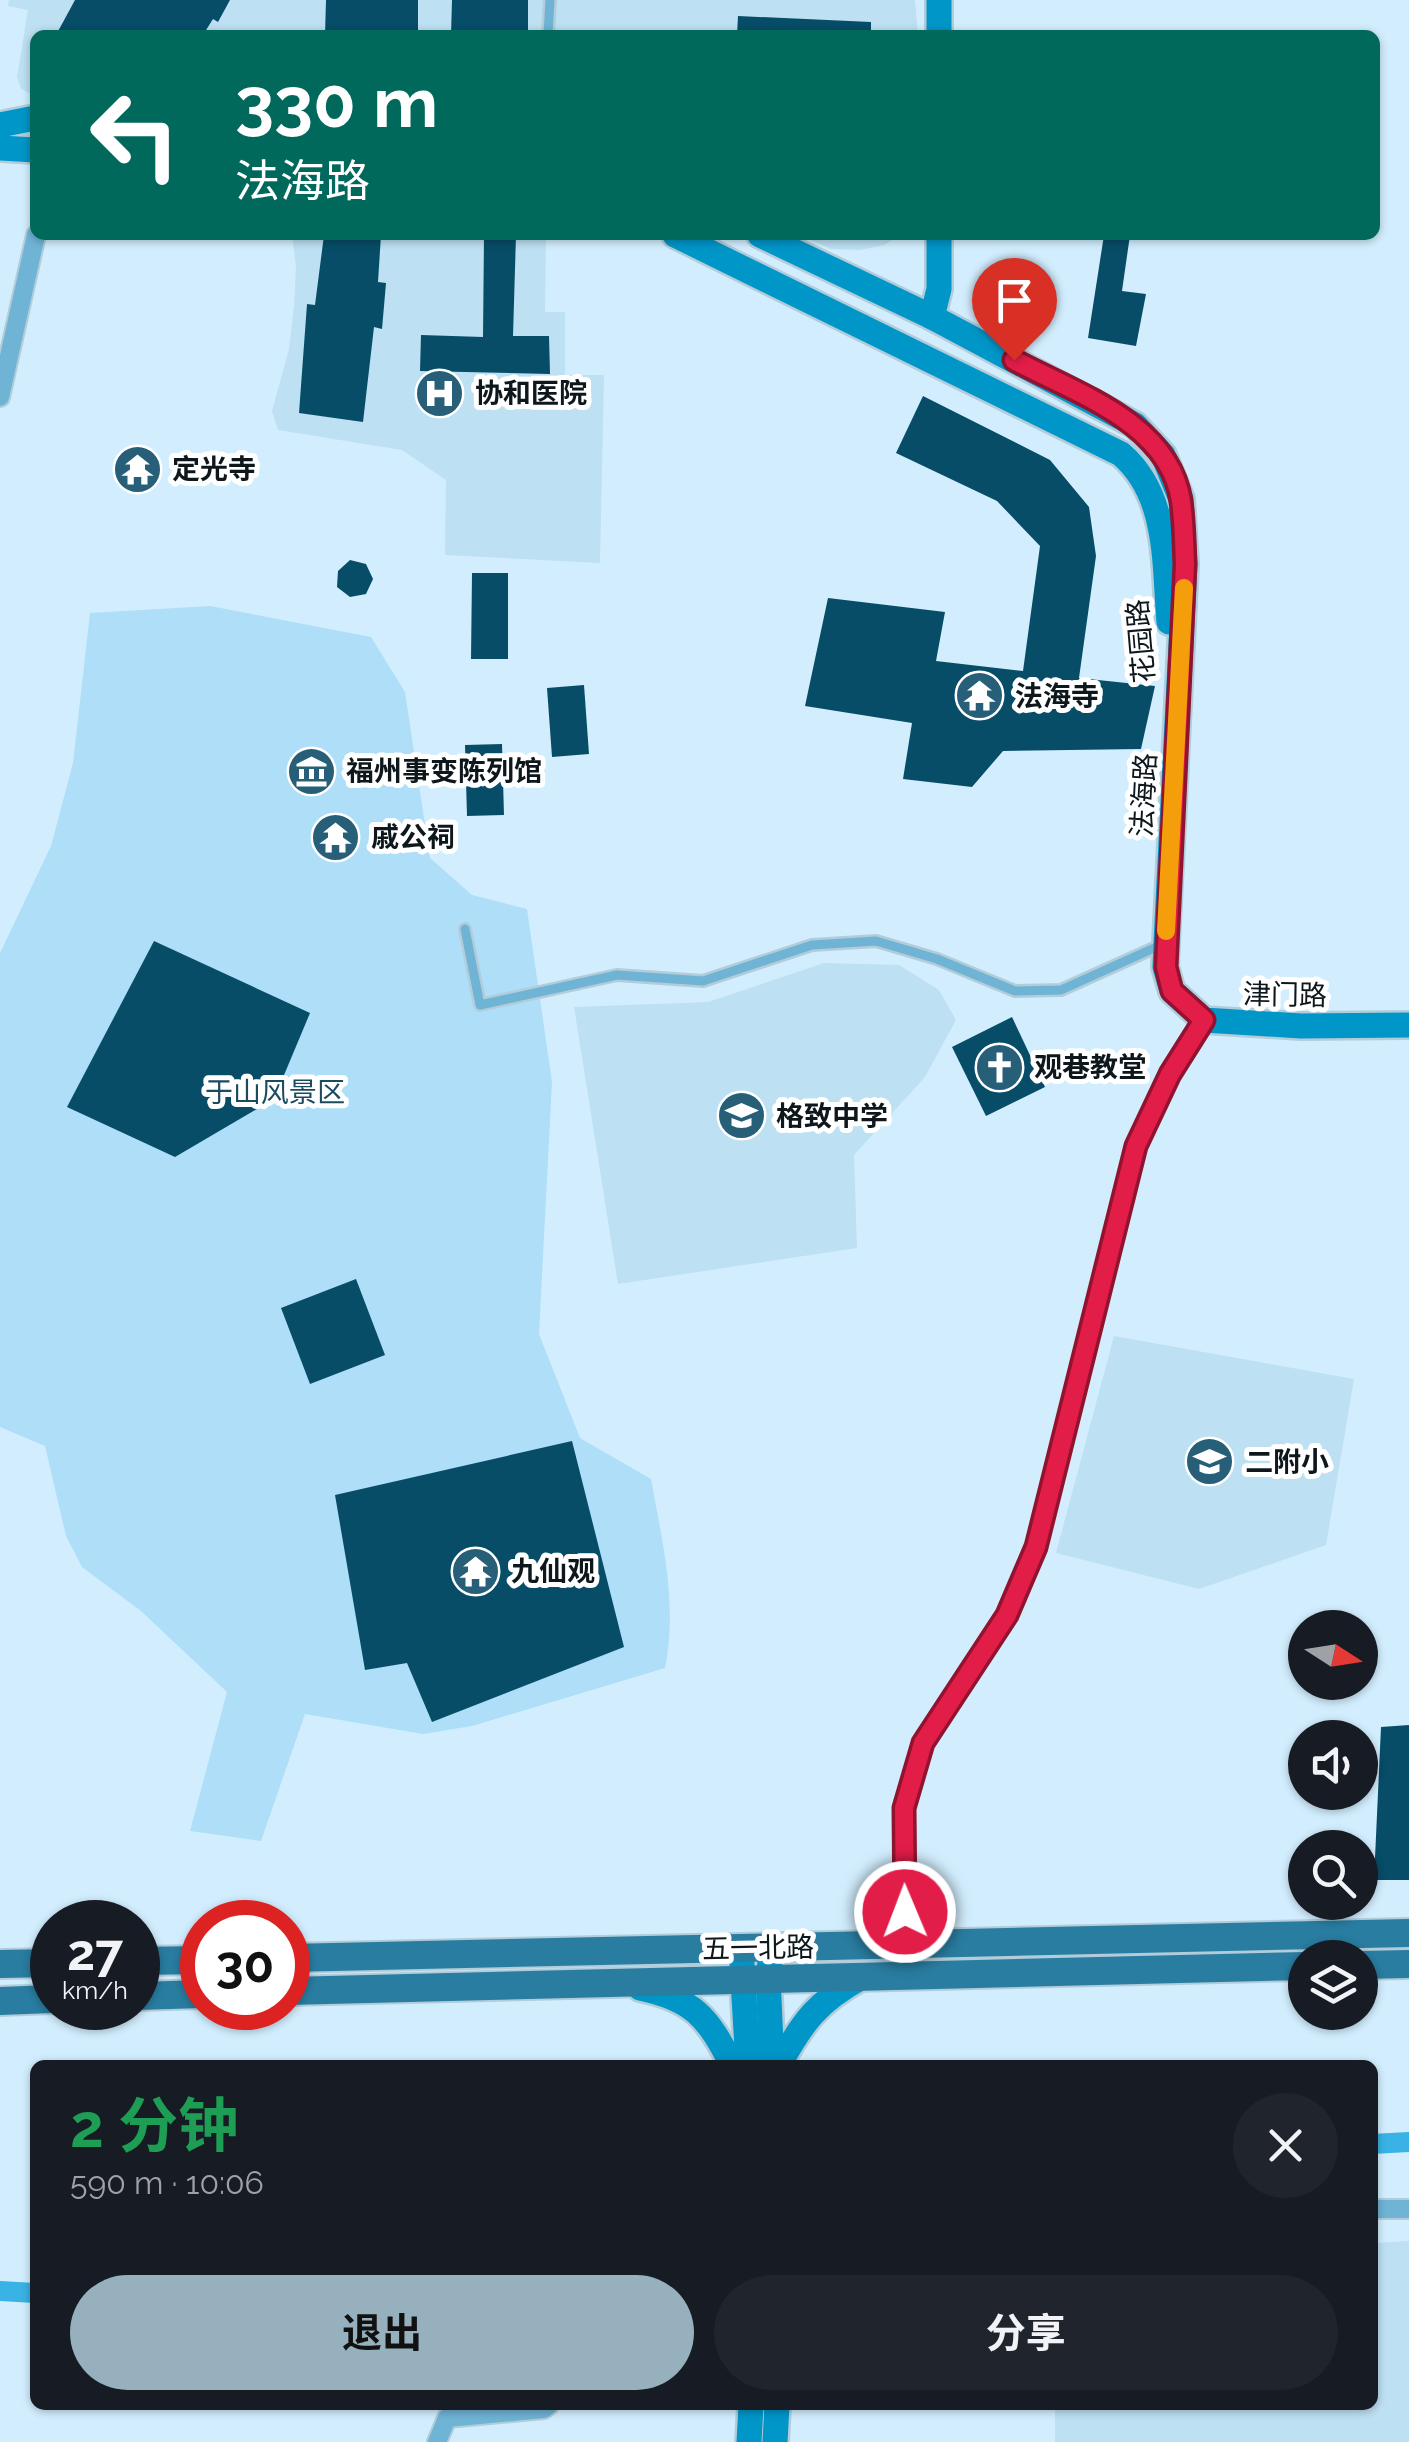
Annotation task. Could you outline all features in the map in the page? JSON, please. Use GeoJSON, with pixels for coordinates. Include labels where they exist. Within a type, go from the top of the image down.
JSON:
{"type":"FeatureCollection","features":[{"type":"Feature","properties":{"kind":"main road","name":"五一北路"},"geometry":{"type":"LineString","coordinates":[[310,1958],[1409,1932]]}},
{"type":"Feature","properties":{"kind":"main road"},"geometry":{"type":"LineString","coordinates":[[0,1964],[30,1963]]}},
{"type":"Feature","properties":{"kind":"main road"},"geometry":{"type":"LineString","coordinates":[[1378,1965],[1409,1964]]}},
{"type":"Feature","properties":{"kind":"main road","name":"五一北路"},"geometry":{"type":"LineString","coordinates":[[310,1990],[601,1980],[1288,1966]]}},
{"type":"Feature","properties":{"kind":"main road"},"geometry":{"type":"LineString","coordinates":[[0,2000],[30,1999]]}},
{"type":"Feature","properties":{"kind":"street"},"geometry":{"type":"LineString","coordinates":[[940,0],[940,30]]}},
{"type":"Feature","properties":{"kind":"street"},"geometry":{"type":"LineString","coordinates":[[0,125],[30,119]]}},
{"type":"Feature","properties":{"kind":"street"},"geometry":{"type":"LineString","coordinates":[[0,148],[30,150]]}},
{"type":"Feature","properties":{"kind":"street"},"geometry":{"type":"LineString","coordinates":[[0,397],[35,240]]}},
{"type":"Feature","properties":{"kind":"street","name":"花园路"},"geometry":{"type":"LineString","coordinates":[[685,240],[914,349],[1122,454],[1135,465],[1156,506],[1161,526],[1178,721]]}},
{"type":"Feature","properties":{"kind":"street","name":"花园路"},"geometry":{"type":"LineString","coordinates":[[770,240],[932,317],[1135,426],[1163,455],[1181,499],[1184,548],[1178,721]]}},
{"type":"Feature","properties":{"kind":"street"},"geometry":{"type":"LineString","coordinates":[[932,317],[939,289],[939,240]]}},
{"type":"Feature","properties":{"kind":"street","name":"法海路"},"geometry":{"type":"LineString","coordinates":[[1172,991],[1166,967],[1166,942],[1178,721]]}},
{"type":"Feature","properties":{"kind":"street","name":"津门路"},"geometry":{"type":"LineString","coordinates":[[1172,991],[1204,1020],[1301,1026],[1409,1026]]}},
{"type":"Feature","properties":{"kind":"street"},"geometry":{"type":"LineString","coordinates":[[906,1946],[904,1808],[923,1743],[1007,1615],[1036,1547],[1136,1146],[1170,1074],[1204,1020]]}},
{"type":"Feature","properties":{"kind":"street"},"geometry":{"type":"LineString","coordinates":[[748,2060],[756,1977],[772,1947]]}},
{"type":"Feature","properties":{"kind":"street"},"geometry":{"type":"LineString","coordinates":[[742,1948],[756,1977],[774,2060]]}},
{"type":"Feature","properties":{"kind":"street"},"geometry":{"type":"LineString","coordinates":[[778,2060],[806,2017],[835,1992],[864,1976]]}},
{"type":"Feature","properties":{"kind":"street"},"geometry":{"type":"LineString","coordinates":[[601,1980],[674,1995],[702,2016],[729,2060]]}},
{"type":"Feature","properties":{"kind":"street"},"geometry":{"type":"LineString","coordinates":[[1378,2209],[1409,2208]]}},
{"type":"Feature","properties":{"kind":"street"},"geometry":{"type":"LineString","coordinates":[[437,2442],[448,2418],[533,2410]]}},
{"type":"Feature","properties":{"kind":"street"},"geometry":{"type":"LineString","coordinates":[[749,2442],[751,2410]]}},
{"type":"Feature","properties":{"kind":"street"},"geometry":{"type":"LineString","coordinates":[[775,2442],[777,2410]]}},
{"type":"Feature","properties":{"kind":"lane"},"geometry":{"type":"LineString","coordinates":[[548,30],[550,0]]}},
{"type":"Feature","properties":{"kind":"lane"},"geometry":{"type":"LineString","coordinates":[[465,928],[480,1006],[617,976],[703,981],[812,945],[876,941],[938,958],[1015,991],[1061,990],[1166,942]]}},
{"type":"Feature","properties":{"kind":"shaded area"},"geometry":{"type":"Polygon","coordinates":[[[9,0],[915,0],[918,30],[30,30],[30,94],[21,89],[17,77],[28,10],[8,6],[9,0]]]}},
{"type":"Feature","properties":{"kind":"shaded area","name":"协和医院"},"geometry":{"type":"Polygon","coordinates":[[[293,240],[546,240],[545,312],[565,312],[565,375],[604,375],[600,563],[445,555],[446,480],[402,450],[278,430],[272,411],[289,349],[296,267],[293,240]]]}},
{"type":"Feature","properties":{"kind":"shaded area"},"geometry":{"type":"Polygon","coordinates":[[[811,240],[892,240],[860,250],[831,249],[811,240]]]}},
{"type":"Feature","properties":{"kind":"shaded area","name":"格致中学"},"geometry":{"type":"Polygon","coordinates":[[[824,963],[899,965],[939,990],[956,1020],[925,1077],[854,1155],[857,1248],[618,1284],[574,1007],[708,1002],[824,963]]]}},
{"type":"Feature","properties":{"kind":"shaded area","name":"二附小"},"geometry":{"type":"Polygon","coordinates":[[[1114,1336],[1354,1379],[1326,1545],[1199,1589],[1056,1553],[1114,1336]]]}},
{"type":"Feature","properties":{"kind":"shaded area"},"geometry":{"type":"Polygon","coordinates":[[[1409,2241],[1409,2442],[1055,2442],[1055,2410],[1378,2410],[1378,2243],[1409,2241]]]}},
{"type":"Feature","properties":{"kind":"green space","name":"于山风景区"},"geometry":{"type":"Polygon","coordinates":[[[210,606],[371,637],[405,692],[430,858],[472,895],[527,909],[552,1082],[539,1334],[580,1438],[651,1479],[664,1549],[670,1620],[665,1668],[472,1726],[423,1734],[305,1714],[261,1841],[190,1831],[227,1692],[141,1611],[82,1567],[66,1536],[45,1446],[0,1427],[0,953],[51,846],[73,763],[90,613],[210,606]]]}},
{"type":"Feature","properties":{"kind":"building"},"geometry":{"type":"Polygon","coordinates":[[[75,0],[230,0],[218,22],[213,19],[206,30],[59,30],[75,0]]]}},
{"type":"Feature","properties":{"kind":"building"},"geometry":{"type":"Polygon","coordinates":[[[326,0],[418,0],[418,30],[325,30],[326,0]]]}},
{"type":"Feature","properties":{"kind":"building"},"geometry":{"type":"Polygon","coordinates":[[[452,0],[528,0],[528,30],[451,30],[452,0]]]}},
{"type":"Feature","properties":{"kind":"building"},"geometry":{"type":"Polygon","coordinates":[[[738,16],[871,22],[871,30],[737,30],[738,16]]]}},
{"type":"Feature","properties":{"kind":"building"},"geometry":{"type":"Polygon","coordinates":[[[323,240],[381,240],[378,282],[386,283],[382,329],[374,327],[363,422],[299,413],[307,304],[315,305],[323,240]]]}},
{"type":"Feature","properties":{"kind":"building"},"geometry":{"type":"Polygon","coordinates":[[[484,240],[516,240],[513,336],[549,336],[550,374],[420,371],[421,335],[483,337],[484,240]]]}},
{"type":"Feature","properties":{"kind":"building"},"geometry":{"type":"Polygon","coordinates":[[[1103,240],[1129,240],[1122,291],[1146,294],[1136,346],[1088,338],[1103,240]]]}},
{"type":"Feature","properties":{"kind":"building","name":"法海寺"},"geometry":{"type":"Polygon","coordinates":[[[923,396],[1050,460],[1089,507],[1096,556],[1079,678],[1155,686],[1141,749],[1003,751],[972,787],[903,779],[912,723],[805,706],[828,598],[945,612],[936,661],[1023,671],[1040,546],[997,501],[896,453],[923,396]]]}},
{"type":"Feature","properties":{"kind":"building"},"geometry":{"type":"Polygon","coordinates":[[[350,560],[366,564],[373,579],[366,594],[350,597],[337,587],[338,571],[350,560]]]}},
{"type":"Feature","properties":{"kind":"building"},"geometry":{"type":"Polygon","coordinates":[[[472,573],[508,573],[508,659],[471,659],[472,573]]]}},
{"type":"Feature","properties":{"kind":"building"},"geometry":{"type":"Polygon","coordinates":[[[584,685],[589,754],[552,757],[547,688],[584,685]]]}},
{"type":"Feature","properties":{"kind":"building"},"geometry":{"type":"Polygon","coordinates":[[[502,744],[504,815],[467,816],[465,745],[502,744]]]}},
{"type":"Feature","properties":{"kind":"building","name":"福州事变陈列馆"},"geometry":{"type":"Polygon","coordinates":[[[303,751],[331,762],[320,792],[290,780],[303,751]]]}},
{"type":"Feature","properties":{"kind":"building","name":"戚公祠"},"geometry":{"type":"Polygon","coordinates":[[[330,817],[354,826],[342,859],[318,849],[330,817]]]}},
{"type":"Feature","properties":{"kind":"building"},"geometry":{"type":"Polygon","coordinates":[[[154,941],[310,1013],[274,1099],[175,1157],[67,1107],[154,941]]]}},
{"type":"Feature","properties":{"kind":"building","name":"观巷教堂"},"geometry":{"type":"Polygon","coordinates":[[[1012,1017],[1045,1087],[986,1116],[952,1047],[1012,1017]]]}},
{"type":"Feature","properties":{"kind":"building"},"geometry":{"type":"Polygon","coordinates":[[[356,1279],[385,1355],[310,1384],[281,1308],[356,1279]]]}},
{"type":"Feature","properties":{"kind":"building","name":"九仙观"},"geometry":{"type":"Polygon","coordinates":[[[572,1441],[624,1647],[432,1722],[407,1663],[365,1670],[335,1495],[572,1441]]]}},
{"type":"Feature","properties":{"kind":"building"},"geometry":{"type":"Polygon","coordinates":[[[1409,1725],[1409,1880],[1378,1880],[1381,1727],[1409,1725]]]}},
{"type":"Feature","properties":{"kind":"waterway"},"geometry":{"type":"LineString","coordinates":[[1378,2144],[1409,2142]]}},
{"type":"Feature","properties":{"kind":"waterway"},"geometry":{"type":"LineString","coordinates":[[0,2291],[30,2293]]}},
{"type":"Feature","properties":{"kind":"slow traffic"},"geometry":{"type":"LineString","coordinates":[[1166,931],[1184,588]]}},
{"type":"Feature","properties":{"kind":"place","name":"协和医院"},"geometry":{"type":"Point","coordinates":[440,393]}},
{"type":"Feature","properties":{"kind":"place","name":"定光寺"},"geometry":{"type":"Point","coordinates":[137,469]}},
{"type":"Feature","properties":{"kind":"place","name":"法海寺"},"geometry":{"type":"Point","coordinates":[980,696]}},
{"type":"Feature","properties":{"kind":"place","name":"福州事变陈列馆"},"geometry":{"type":"Point","coordinates":[311,771]}},
{"type":"Feature","properties":{"kind":"place","name":"戚公祠"},"geometry":{"type":"Point","coordinates":[336,837]}},
{"type":"Feature","properties":{"kind":"place","name":"观巷教堂"},"geometry":{"type":"Point","coordinates":[999,1067]}},
{"type":"Feature","properties":{"kind":"place","name":"格致中学"},"geometry":{"type":"Point","coordinates":[741,1116]}},
{"type":"Feature","properties":{"kind":"place","name":"二附小"},"geometry":{"type":"Point","coordinates":[1210,1462]}},
{"type":"Feature","properties":{"kind":"place","name":"九仙观"},"geometry":{"type":"Point","coordinates":[476,1571]}},
{"type":"Feature","properties":{"kind":"route"},"geometry":{"type":"LineString","coordinates":[[905,1912],[904,1808],[923,1743],[1007,1615],[1036,1547],[1136,1146],[1170,1074],[1204,1020],[1172,991],[1166,967],[1185,564],[1181,499],[1163,455],[1135,426],[1014,360]]}}]}
